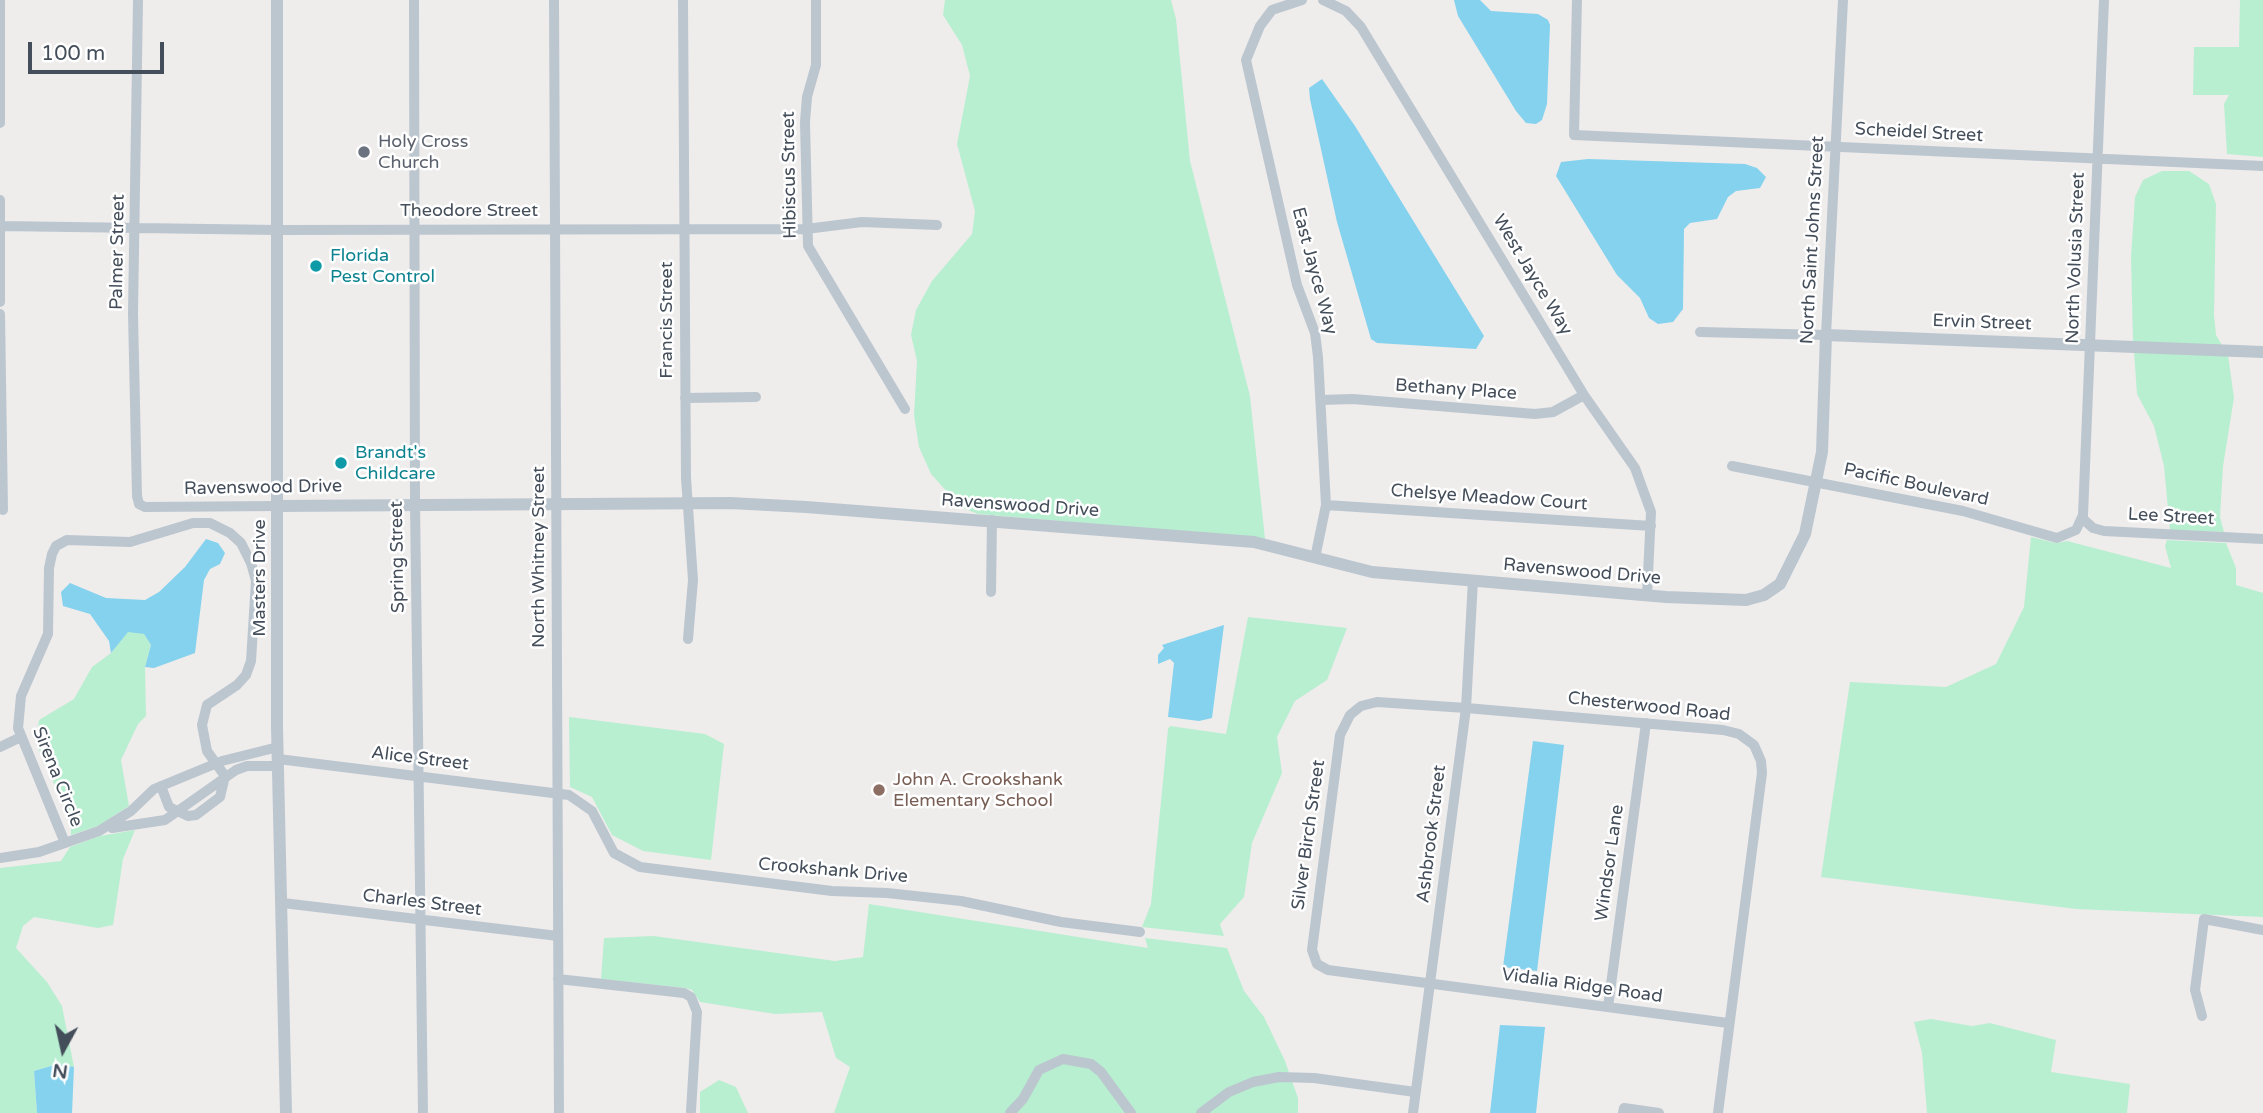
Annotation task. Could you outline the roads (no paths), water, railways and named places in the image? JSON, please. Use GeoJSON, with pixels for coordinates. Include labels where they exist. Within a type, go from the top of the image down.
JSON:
{"type":"FeatureCollection","features":[{"type":"Feature","properties":{"kind":"street","name":"Palmer Street"},"geometry":{"type":"LineString","coordinates":[[138,0],[140,58],[134,229],[139,504]]}},
{"type":"Feature","properties":{"kind":"street","name":"Masters Drive"},"geometry":{"type":"LineString","coordinates":[[277,0],[278,757],[286,1113]]}},
{"type":"Feature","properties":{"kind":"street","name":"Spring Street"},"geometry":{"type":"LineString","coordinates":[[414,0],[415,504],[423,1113]]}},
{"type":"Feature","properties":{"kind":"street","name":"North Whitney Street"},"geometry":{"type":"LineString","coordinates":[[554,0],[559,1113]]}},
{"type":"Feature","properties":{"kind":"street","name":"Francis Street"},"geometry":{"type":"LineString","coordinates":[[683,0],[685,398],[687,503],[693,580],[688,639]]}},
{"type":"Feature","properties":{"kind":"street","name":"Hibiscus Street"},"geometry":{"type":"LineString","coordinates":[[816,0],[816,65],[805,122],[806,229],[813,258],[905,409]]}},
{"type":"Feature","properties":{"kind":"street","name":"East Jayce Way"},"geometry":{"type":"LineString","coordinates":[[1302,0],[1272,10],[1259,26],[1246,60],[1297,285],[1315,333],[1326,505],[1315,558]]}},
{"type":"Feature","properties":{"kind":"street","name":"West Jayce Way"},"geometry":{"type":"LineString","coordinates":[[1322,0],[1346,11],[1361,27],[1584,395],[1634,468],[1648,499],[1651,526],[1647,595]]}},
{"type":"Feature","properties":{"kind":"street","name":"Scheidel Street"},"geometry":{"type":"LineString","coordinates":[[1577,0],[1574,135],[2263,166]]}},
{"type":"Feature","properties":{"kind":"street","name":"North Saint Johns Street"},"geometry":{"type":"LineString","coordinates":[[1817,482],[1822,452],[1843,0]]}},
{"type":"Feature","properties":{"kind":"street","name":"North Volusia Street"},"geometry":{"type":"LineString","coordinates":[[2082,518],[2104,0]]}},
{"type":"Feature","properties":{"kind":"street"},"geometry":{"type":"LineString","coordinates":[[0,1],[0,123]]}},
{"type":"Feature","properties":{"kind":"street"},"geometry":{"type":"LineString","coordinates":[[0,200],[0,302]]}},
{"type":"Feature","properties":{"kind":"street","name":"Theodore Street"},"geometry":{"type":"LineString","coordinates":[[1,226],[277,230],[806,229],[862,222],[937,225]]}},
{"type":"Feature","properties":{"kind":"street"},"geometry":{"type":"LineString","coordinates":[[0,314],[3,510]]}},
{"type":"Feature","properties":{"kind":"street","name":"Ervin Street"},"geometry":{"type":"LineString","coordinates":[[1700,331],[2263,352]]}},
{"type":"Feature","properties":{"kind":"street","name":"Bethany Place"},"geometry":{"type":"LineString","coordinates":[[1321,400],[1353,399],[1535,414],[1553,412],[1584,395]]}},
{"type":"Feature","properties":{"kind":"street"},"geometry":{"type":"LineString","coordinates":[[685,398],[756,397]]}},
{"type":"Feature","properties":{"kind":"street","name":"Pacific Boulevard"},"geometry":{"type":"LineString","coordinates":[[1732,466],[1963,511],[2057,538],[2073,532],[2082,518]]}},
{"type":"Feature","properties":{"kind":"street","name":"Ravenswood Drive"},"geometry":{"type":"LineString","coordinates":[[139,504],[145,507],[687,503],[806,507],[1254,542],[1372,572],[1647,595],[1746,600],[1772,590],[1786,577],[1797,556],[1817,482]]}},
{"type":"Feature","properties":{"kind":"street","name":"Chelsye Meadow Court"},"geometry":{"type":"LineString","coordinates":[[1326,505],[1651,526]]}},
{"type":"Feature","properties":{"kind":"street","name":"Lee Street"},"geometry":{"type":"LineString","coordinates":[[2082,518],[2093,528],[2104,531],[2263,539]]}},
{"type":"Feature","properties":{"kind":"street"},"geometry":{"type":"LineString","coordinates":[[991,592],[992,520]]}},
{"type":"Feature","properties":{"kind":"street","name":"Sirena Circle"},"geometry":{"type":"LineString","coordinates":[[65,843],[21,737],[17,711],[48,634],[48,568],[56,546],[66,540],[130,542],[193,523],[210,523],[230,533],[241,543],[256,581],[254,640],[246,675],[237,685],[207,705],[202,725],[203,743],[216,764]]}},
{"type":"Feature","properties":{"kind":"street","name":"Ashbrook Street"},"geometry":{"type":"LineString","coordinates":[[1413,1113],[1466,708],[1473,580]]}},
{"type":"Feature","properties":{"kind":"street","name":"Silver Birch Street"},"geometry":{"type":"LineString","coordinates":[[1430,983],[1328,970],[1317,964],[1312,950],[1340,735],[1350,715],[1362,706],[1377,702],[1466,708]]}},
{"type":"Feature","properties":{"kind":"street","name":"Chesterwood Road"},"geometry":{"type":"LineString","coordinates":[[1466,708],[1723,730],[1739,734],[1754,745],[1761,761],[1717,1113]]}},
{"type":"Feature","properties":{"kind":"street","name":"Windsor Lane"},"geometry":{"type":"LineString","coordinates":[[1608,1007],[1646,723]]}},
{"type":"Feature","properties":{"kind":"street"},"geometry":{"type":"LineString","coordinates":[[0,747],[21,737]]}},
{"type":"Feature","properties":{"kind":"street"},"geometry":{"type":"LineString","coordinates":[[0,858],[39,852],[99,831],[115,823],[145,795],[216,764],[278,757]]}},
{"type":"Feature","properties":{"kind":"street"},"geometry":{"type":"LineString","coordinates":[[99,831],[165,820],[225,776],[278,757]]}},
{"type":"Feature","properties":{"kind":"street","name":"Alice Street"},"geometry":{"type":"LineString","coordinates":[[278,757],[557,793]]}},
{"type":"Feature","properties":{"kind":"street"},"geometry":{"type":"LineString","coordinates":[[216,764],[225,776]]}},
{"type":"Feature","properties":{"kind":"street"},"geometry":{"type":"LineString","coordinates":[[161,786],[169,807],[177,812]]}},
{"type":"Feature","properties":{"kind":"street","name":"Crookshank Drive"},"geometry":{"type":"LineString","coordinates":[[557,793],[584,802],[595,816],[609,847],[620,858],[640,867],[832,891],[887,893],[961,901],[1061,922],[1140,932]]}},
{"type":"Feature","properties":{"kind":"street","name":"Charles Street"},"geometry":{"type":"LineString","coordinates":[[282,903],[558,936]]}},
{"type":"Feature","properties":{"kind":"street"},"geometry":{"type":"LineString","coordinates":[[2202,1016],[2195,990],[2204,919],[2263,930]]}},
{"type":"Feature","properties":{"kind":"street"},"geometry":{"type":"LineString","coordinates":[[558,979],[684,993],[691,997],[697,1012],[691,1111]]}},
{"type":"Feature","properties":{"kind":"street","name":"Vidalia Ridge Road"},"geometry":{"type":"LineString","coordinates":[[1430,983],[1728,1023]]}},
{"type":"Feature","properties":{"kind":"street"},"geometry":{"type":"LineString","coordinates":[[1010,1113],[1023,1099],[1039,1070],[1063,1059],[1091,1064],[1101,1072],[1131,1113]]}},
{"type":"Feature","properties":{"kind":"street"},"geometry":{"type":"LineString","coordinates":[[1201,1113],[1229,1092],[1253,1082],[1279,1077],[1314,1078],[1415,1092]]}},
{"type":"Feature","properties":{"kind":"street"},"geometry":{"type":"LineString","coordinates":[[1623,1113],[1624,1108],[1659,1113]]}},
{"type":"Feature","properties":{"kind":"water"},"geometry":{"type":"Polygon","coordinates":[[[1454,0],[1480,0],[1491,11],[1538,14],[1548,20],[1547,104],[1542,120],[1536,124],[1526,123],[1516,111],[1458,16],[1454,0]]]}},
{"type":"Feature","properties":{"kind":"water"},"geometry":{"type":"Polygon","coordinates":[[[1322,79],[1355,126],[1484,336],[1476,349],[1377,343],[1371,339],[1337,222],[1310,99],[1309,88],[1322,79]]]}},
{"type":"Feature","properties":{"kind":"water"},"geometry":{"type":"Polygon","coordinates":[[[1588,159],[1745,164],[1757,168],[1766,177],[1760,188],[1736,191],[1728,197],[1717,219],[1690,223],[1684,229],[1683,309],[1673,322],[1658,324],[1649,318],[1640,298],[1617,275],[1556,176],[1561,162],[1588,159]]]}},
{"type":"Feature","properties":{"kind":"water"},"geometry":{"type":"Polygon","coordinates":[[[206,539],[218,543],[225,553],[220,564],[210,569],[204,580],[195,653],[154,668],[145,667],[151,645],[144,634],[128,632],[111,653],[109,641],[90,614],[63,606],[61,592],[70,583],[106,598],[145,600],[159,592],[185,567],[206,539]]]}},
{"type":"Feature","properties":{"kind":"water"},"geometry":{"type":"Polygon","coordinates":[[[1224,625],[1212,718],[1199,721],[1168,717],[1174,663],[1170,659],[1158,664],[1158,655],[1164,648],[1162,645],[1224,625]]]}},
{"type":"Feature","properties":{"kind":"water"},"geometry":{"type":"Polygon","coordinates":[[[1533,741],[1564,745],[1537,971],[1503,967],[1533,741]]]}},
{"type":"Feature","properties":{"kind":"water"},"geometry":{"type":"Polygon","coordinates":[[[1500,1025],[1545,1027],[1536,1113],[1490,1113],[1500,1025]]]}},
{"type":"Feature","properties":{"kind":"water"},"geometry":{"type":"Polygon","coordinates":[[[58,1064],[74,1067],[72,1113],[37,1113],[34,1071],[58,1064]]]}},
{"type":"Feature","properties":{"kind":"place","name":"Holy Cross Church"},"geometry":{"type":"Point","coordinates":[364,152]}},
{"type":"Feature","properties":{"kind":"place","name":"Florida Pest Control"},"geometry":{"type":"Point","coordinates":[316,266]}},
{"type":"Feature","properties":{"kind":"place","name":"Brandt's Childcare"},"geometry":{"type":"Point","coordinates":[341,463]}},
{"type":"Feature","properties":{"kind":"place","name":"John A. Crookshank Elementary School"},"geometry":{"type":"Point","coordinates":[879,790]}}]}
